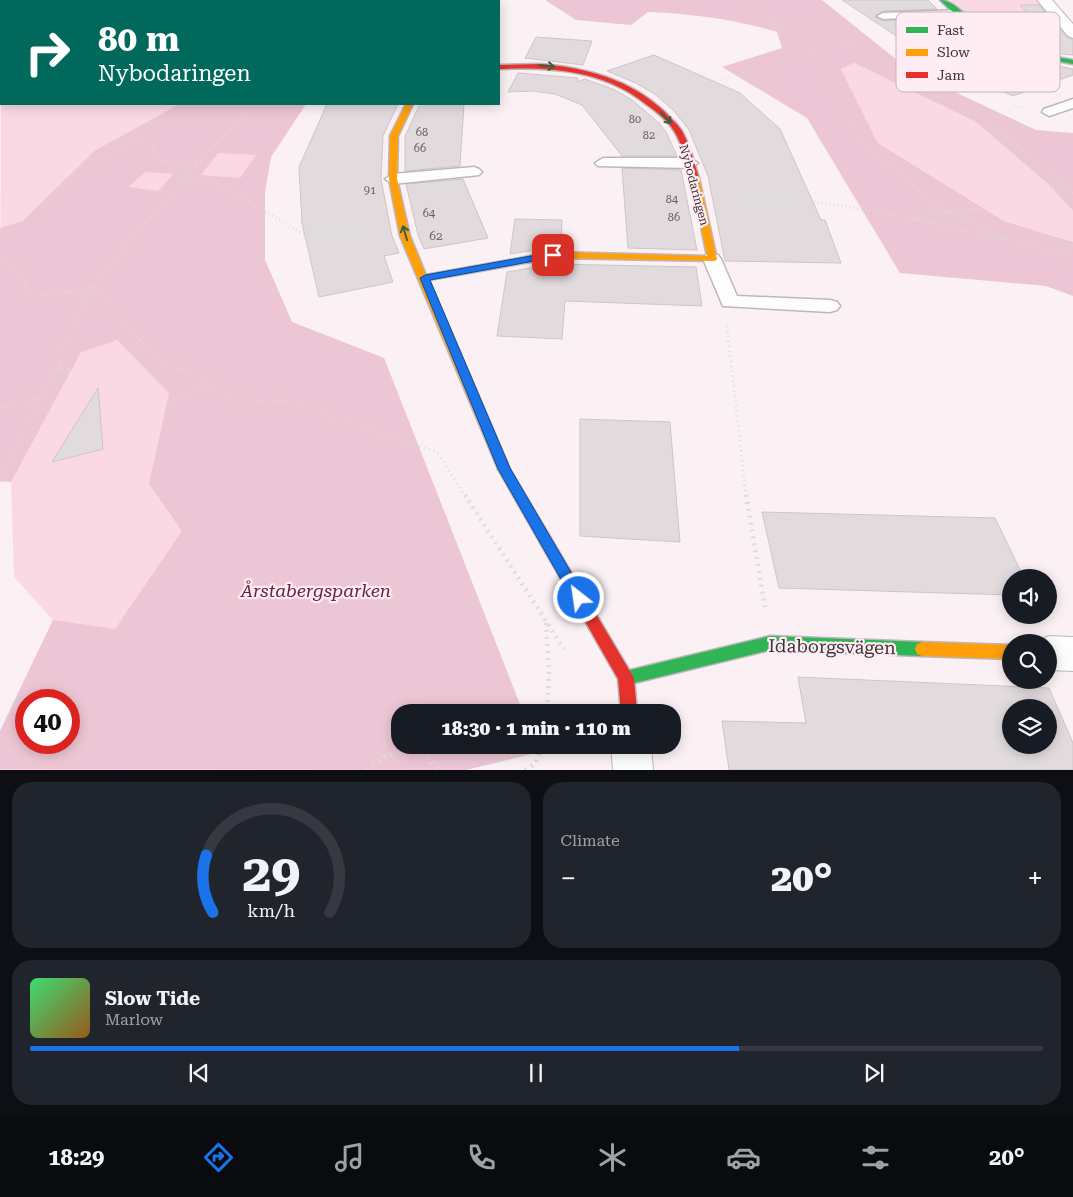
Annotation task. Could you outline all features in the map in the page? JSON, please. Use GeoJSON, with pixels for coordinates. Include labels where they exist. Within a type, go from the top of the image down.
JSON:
{"type":"FeatureCollection","features":[{"type":"Feature","properties":{"kind":"street"},"geometry":{"type":"LineString","coordinates":[[943,0],[958,12]]}},
{"type":"Feature","properties":{"kind":"street"},"geometry":{"type":"LineString","coordinates":[[1044,0],[1055,12]]}},
{"type":"Feature","properties":{"kind":"street"},"geometry":{"type":"LineString","coordinates":[[1060,18],[1073,33]]}},
{"type":"Feature","properties":{"kind":"street"},"geometry":{"type":"LineString","coordinates":[[1060,61],[1073,62]]}},
{"type":"Feature","properties":{"kind":"street","name":"Nybodaringen"},"geometry":{"type":"LineString","coordinates":[[500,67],[552,66],[579,69],[611,78],[628,87],[658,109],[678,132],[690,163],[699,195],[712,259]]}},
{"type":"Feature","properties":{"kind":"street"},"geometry":{"type":"LineString","coordinates":[[409,105],[394,136],[393,179],[405,236],[425,278],[504,469],[626,678],[628,704]]}},
{"type":"Feature","properties":{"kind":"street"},"geometry":{"type":"LineString","coordinates":[[425,278],[553,255],[712,259]]}},
{"type":"Feature","properties":{"kind":"street","name":"Idaborgsvägen"},"geometry":{"type":"LineString","coordinates":[[626,678],[770,643],[1002,652]]}},
{"type":"Feature","properties":{"kind":"street"},"geometry":{"type":"LineString","coordinates":[[1057,653],[1073,654]]}},
{"type":"Feature","properties":{"kind":"street"},"geometry":{"type":"LineString","coordinates":[[632,754],[633,770]]}},
{"type":"Feature","properties":{"kind":"lane"},"geometry":{"type":"LineString","coordinates":[[884,16],[896,16]]}},
{"type":"Feature","properties":{"kind":"lane"},"geometry":{"type":"LineString","coordinates":[[1049,112],[1073,103]]}},
{"type":"Feature","properties":{"kind":"lane"},"geometry":{"type":"LineString","coordinates":[[603,163],[690,163]]}},
{"type":"Feature","properties":{"kind":"lane"},"geometry":{"type":"LineString","coordinates":[[393,179],[474,172]]}},
{"type":"Feature","properties":{"kind":"lane","name":"Nybodaringen"},"geometry":{"type":"LineString","coordinates":[[712,259],[730,302]]}},
{"type":"Feature","properties":{"kind":"lane"},"geometry":{"type":"LineString","coordinates":[[730,302],[830,306]]}},
{"type":"Feature","properties":{"kind":"path"},"geometry":{"type":"LineString","coordinates":[[747,0],[780,26],[808,41],[816,53],[847,118],[866,146],[944,211],[1013,241]]}},
{"type":"Feature","properties":{"kind":"path"},"geometry":{"type":"LineString","coordinates":[[772,18],[798,22],[852,44],[896,71]]}},
{"type":"Feature","properties":{"kind":"path"},"geometry":{"type":"LineString","coordinates":[[674,94],[706,86],[737,74],[798,60],[834,46],[852,44]]}},
{"type":"Feature","properties":{"kind":"path"},"geometry":{"type":"LineString","coordinates":[[886,65],[896,61]]}},
{"type":"Feature","properties":{"kind":"path"},"geometry":{"type":"LineString","coordinates":[[931,92],[988,122],[1073,192]]}},
{"type":"Feature","properties":{"kind":"path"},"geometry":{"type":"LineString","coordinates":[[0,482],[22,433],[58,368],[69,332],[95,286],[135,232],[181,180],[254,105]]}},
{"type":"Feature","properties":{"kind":"path"},"geometry":{"type":"LineString","coordinates":[[988,122],[1015,106],[1049,112]]}},
{"type":"Feature","properties":{"kind":"path"},"geometry":{"type":"LineString","coordinates":[[93,163],[130,143],[154,144],[158,161],[196,164]]}},
{"type":"Feature","properties":{"kind":"path"},"geometry":{"type":"LineString","coordinates":[[181,180],[219,184],[303,234],[370,226],[373,233]]}},
{"type":"Feature","properties":{"kind":"path"},"geometry":{"type":"LineString","coordinates":[[912,219],[944,211],[993,208],[1064,186]]}},
{"type":"Feature","properties":{"kind":"path"},"geometry":{"type":"LineString","coordinates":[[722,196],[755,196],[912,219],[1013,241],[1073,257]]}},
{"type":"Feature","properties":{"kind":"path"},"geometry":{"type":"LineString","coordinates":[[1062,254],[1073,244]]}},
{"type":"Feature","properties":{"kind":"path"},"geometry":{"type":"LineString","coordinates":[[0,262],[8,262],[14,267],[30,293],[43,296],[61,295],[95,286]]}},
{"type":"Feature","properties":{"kind":"path"},"geometry":{"type":"LineString","coordinates":[[95,286],[164,368],[187,370],[232,400],[292,402],[437,452],[563,649],[572,653]]}},
{"type":"Feature","properties":{"kind":"path"},"geometry":{"type":"LineString","coordinates":[[730,302],[726,313],[741,468],[759,567],[770,643]]}},
{"type":"Feature","properties":{"kind":"path"},"geometry":{"type":"LineString","coordinates":[[130,353],[142,344]]}},
{"type":"Feature","properties":{"kind":"path"},"geometry":{"type":"LineString","coordinates":[[58,368],[72,370]]}},
{"type":"Feature","properties":{"kind":"path"},"geometry":{"type":"LineString","coordinates":[[165,405],[210,385]]}},
{"type":"Feature","properties":{"kind":"path"},"geometry":{"type":"LineString","coordinates":[[0,407],[42,397]]}},
{"type":"Feature","properties":{"kind":"path"},"geometry":{"type":"LineString","coordinates":[[546,622],[549,673],[548,704]]}},
{"type":"Feature","properties":{"kind":"path"},"geometry":{"type":"LineString","coordinates":[[367,770],[385,756],[417,747],[439,770]]}},
{"type":"Feature","properties":{"kind":"path"},"geometry":{"type":"LineString","coordinates":[[525,770],[535,764],[539,754]]}},
{"type":"Feature","properties":{"kind":"green space"},"geometry":{"type":"Polygon","coordinates":[[[545,0],[822,0],[896,59],[896,83],[854,63],[841,69],[878,143],[1004,221],[1073,242],[1073,296],[1046,286],[900,273],[807,118],[722,67],[782,48],[777,32],[729,20],[665,13],[648,12],[631,25],[576,20],[545,0]]]}},
{"type":"Feature","properties":{"kind":"green space"},"geometry":{"type":"Polygon","coordinates":[[[950,0],[1036,0],[1048,12],[966,12],[950,0]]]}},
{"type":"Feature","properties":{"kind":"green space"},"geometry":{"type":"Polygon","coordinates":[[[854,63],[896,83],[896,92],[914,92],[976,122],[1049,185],[1073,211],[1073,242],[1004,221],[878,143],[841,69],[854,63]]]}},
{"type":"Feature","properties":{"kind":"green space"},"geometry":{"type":"Polygon","coordinates":[[[914,92],[955,92],[1036,130],[1073,133],[1073,211],[1049,185],[976,122],[914,92]]]}},
{"type":"Feature","properties":{"kind":"green space","name":"Årstabergsparken"},"geometry":{"type":"Polygon","coordinates":[[[1,105],[305,105],[271,157],[265,192],[265,260],[292,322],[384,358],[520,704],[391,704],[391,754],[531,754],[466,770],[0,770],[0,731],[15,700],[15,754],[80,754],[80,689],[20,689],[53,620],[14,577],[11,482],[0,481],[1,105]]]}},
{"type":"Feature","properties":{"kind":"green space","name":"Årstabergsparken"},"geometry":{"type":"Polygon","coordinates":[[[178,105],[305,105],[271,157],[265,192],[265,260],[292,322],[384,358],[520,704],[391,704],[391,754],[531,754],[466,770],[0,769],[0,731],[15,700],[15,754],[80,754],[80,689],[20,689],[53,620],[115,629],[182,531],[149,484],[169,393],[117,340],[81,352],[11,482],[0,481],[0,228],[23,221],[94,151],[178,105]],[[218,153],[201,175],[240,178],[256,155],[218,153]],[[145,172],[129,187],[158,191],[173,174],[145,172]]]}},
{"type":"Feature","properties":{"kind":"building"},"geometry":{"type":"Polygon","coordinates":[[[842,0],[928,0],[937,9],[883,11],[875,17],[883,21],[896,20],[896,36],[842,0]]]}},
{"type":"Feature","properties":{"kind":"building"},"geometry":{"type":"Polygon","coordinates":[[[1020,5],[1039,5],[1045,12],[1027,12],[1020,5]]]}},
{"type":"Feature","properties":{"kind":"building"},"geometry":{"type":"Polygon","coordinates":[[[1060,29],[1067,37],[1073,40],[1073,55],[1060,54],[1060,29]]]}},
{"type":"Feature","properties":{"kind":"building"},"geometry":{"type":"Polygon","coordinates":[[[536,37],[592,41],[583,65],[525,58],[536,37]]]}},
{"type":"Feature","properties":{"kind":"building"},"geometry":{"type":"Polygon","coordinates":[[[654,55],[740,93],[780,129],[821,220],[825,220],[841,263],[725,261],[708,176],[689,130],[674,111],[656,95],[636,83],[607,71],[654,55]]]}},
{"type":"Feature","properties":{"kind":"building"},"geometry":{"type":"Polygon","coordinates":[[[1060,66],[1073,69],[1073,75],[1060,80],[1060,66]]]}},
{"type":"Feature","properties":{"kind":"building"},"geometry":{"type":"Polygon","coordinates":[[[518,73],[578,78],[577,82],[585,79],[615,90],[632,100],[659,123],[666,132],[677,156],[622,156],[582,105],[555,94],[532,91],[508,92],[518,73]]]}},
{"type":"Feature","properties":{"kind":"building"},"geometry":{"type":"Polygon","coordinates":[[[1004,92],[1024,92],[1013,96],[1004,92]]]}},
{"type":"Feature","properties":{"kind":"building"},"geometry":{"type":"Polygon","coordinates":[[[327,105],[398,105],[383,136],[381,179],[392,236],[399,253],[384,256],[393,282],[319,297],[302,223],[299,167],[327,105]]]}},
{"type":"Feature","properties":{"kind":"building"},"geometry":{"type":"Polygon","coordinates":[[[420,105],[464,105],[460,166],[405,171],[405,136],[420,105]]]}},
{"type":"Feature","properties":{"kind":"building"},"geometry":{"type":"Polygon","coordinates":[[[622,168],[681,170],[697,250],[628,248],[622,168]]]}},
{"type":"Feature","properties":{"kind":"building"},"geometry":{"type":"Polygon","coordinates":[[[463,179],[488,238],[424,249],[418,235],[406,184],[463,179]]]}},
{"type":"Feature","properties":{"kind":"building"},"geometry":{"type":"Polygon","coordinates":[[[515,219],[562,220],[561,246],[510,254],[515,219]]]}},
{"type":"Feature","properties":{"kind":"building"},"geometry":{"type":"Polygon","coordinates":[[[553,264],[696,267],[702,306],[565,301],[562,339],[497,336],[507,272],[553,264]]]}},
{"type":"Feature","properties":{"kind":"building"},"geometry":{"type":"Polygon","coordinates":[[[98,388],[103,449],[52,462],[98,388]]]}},
{"type":"Feature","properties":{"kind":"building"},"geometry":{"type":"Polygon","coordinates":[[[580,419],[670,422],[680,542],[580,536],[580,419]]]}},
{"type":"Feature","properties":{"kind":"building"},"geometry":{"type":"Polygon","coordinates":[[[762,512],[995,518],[1020,569],[1002,569],[1002,595],[779,588],[762,512]]]}},
{"type":"Feature","properties":{"kind":"building"},"geometry":{"type":"Polygon","coordinates":[[[798,677],[1002,686],[1002,689],[1049,689],[1054,699],[1002,699],[1002,754],[1057,754],[1057,706],[1073,743],[1073,770],[729,770],[722,721],[806,723],[798,677]]]}},
{"type":"Feature","properties":{"kind":"traffic: fast"},"geometry":{"type":"LineString","coordinates":[[943,0],[957,12]]}},
{"type":"Feature","properties":{"kind":"traffic: fast"},"geometry":{"type":"LineString","coordinates":[[1060,60],[1073,62]]}},
{"type":"Feature","properties":{"kind":"traffic: fast"},"geometry":{"type":"LineString","coordinates":[[626,678],[770,643],[922,649]]}},
{"type":"Feature","properties":{"kind":"traffic: slow"},"geometry":{"type":"LineString","coordinates":[[409,105],[394,136],[393,179],[405,236],[504,469]]}},
{"type":"Feature","properties":{"kind":"traffic: slow"},"geometry":{"type":"LineString","coordinates":[[425,278],[553,255],[712,259],[695,178]]}},
{"type":"Feature","properties":{"kind":"traffic: slow"},"geometry":{"type":"LineString","coordinates":[[922,649],[1002,652]]}},
{"type":"Feature","properties":{"kind":"traffic: jam"},"geometry":{"type":"LineString","coordinates":[[500,67],[541,66],[562,68],[602,77],[622,85],[657,109],[676,128],[686,148],[695,178]]}},
{"type":"Feature","properties":{"kind":"traffic: jam"},"geometry":{"type":"LineString","coordinates":[[504,469],[626,678],[628,704]]}},
{"type":"Feature","properties":{"kind":"route"},"geometry":{"type":"LineString","coordinates":[[553,255],[425,278],[504,469],[579,598]]}}]}
